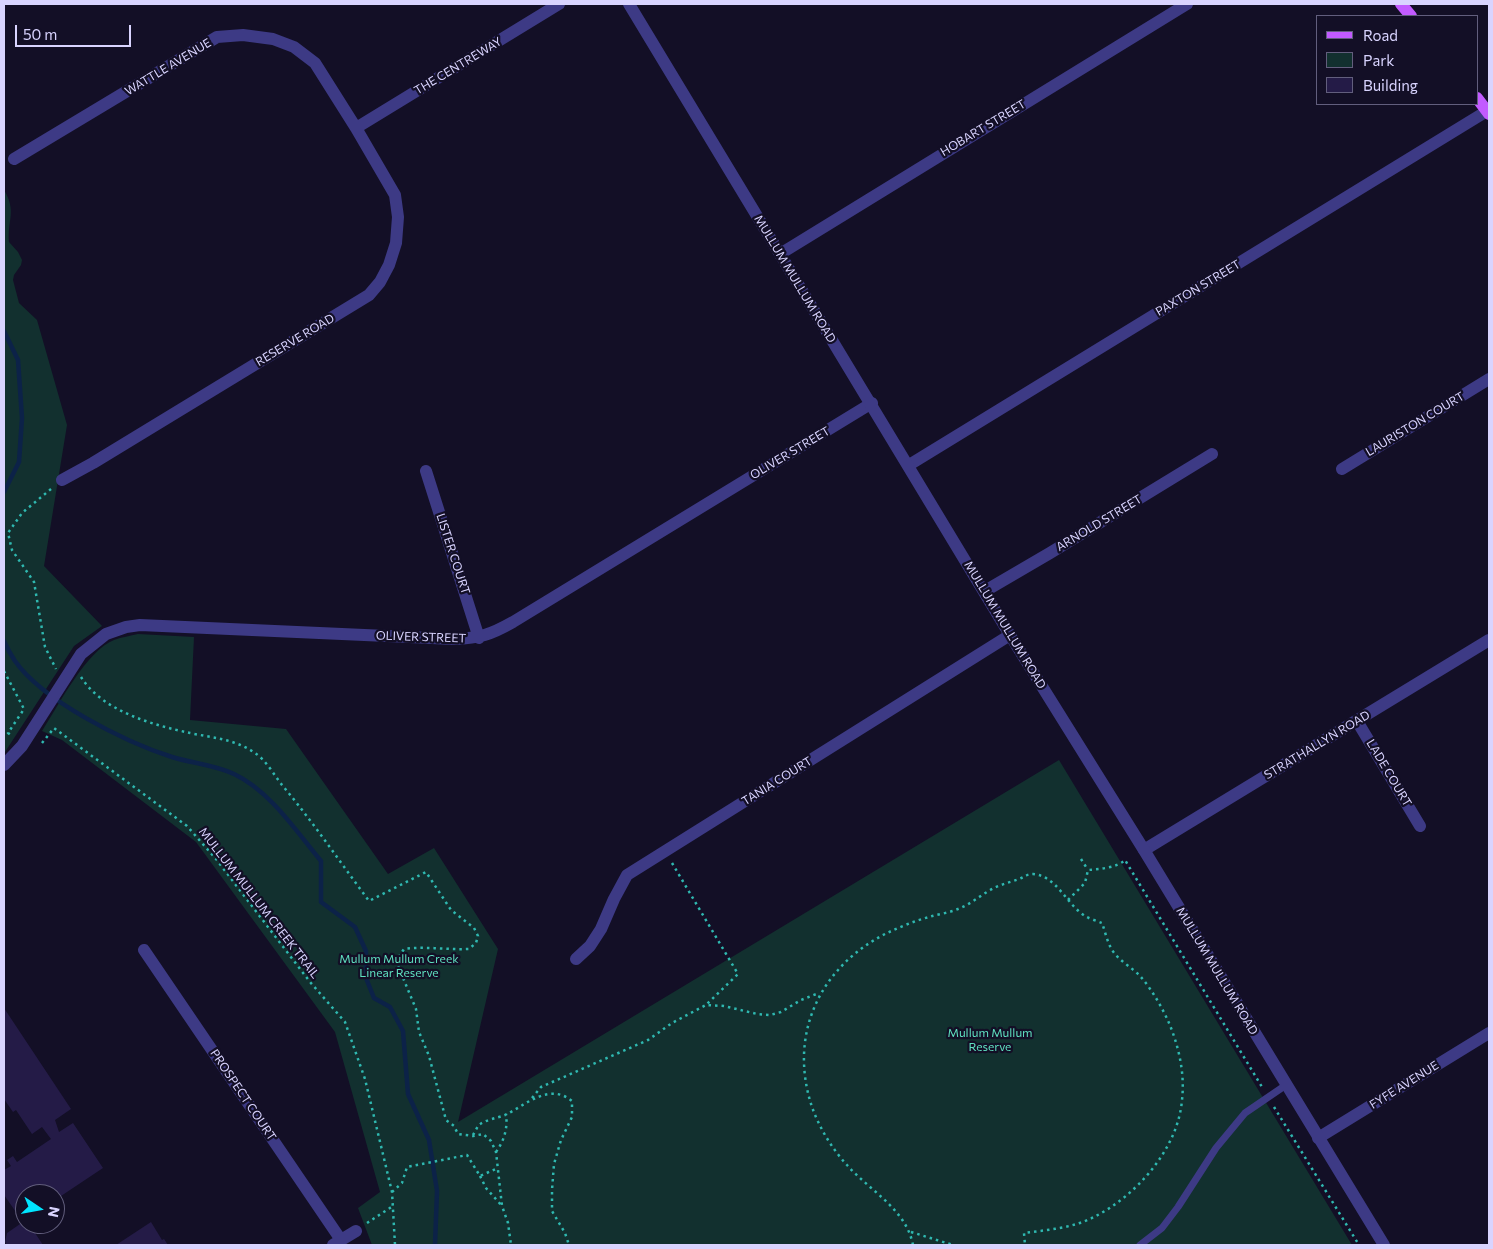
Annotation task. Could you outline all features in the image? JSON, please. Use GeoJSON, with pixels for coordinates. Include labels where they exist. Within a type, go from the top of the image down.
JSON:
{"type":"FeatureCollection","features":[{"type":"Feature","properties":{"kind":"main road"},"geometry":{"type":"LineString","coordinates":[[1401,4],[1410,15]]}},
{"type":"Feature","properties":{"kind":"main road"},"geometry":{"type":"LineString","coordinates":[[1478,99],[1488,112]]}},
{"type":"Feature","properties":{"kind":"street","name":"THE CENTREWAY"},"geometry":{"type":"LineString","coordinates":[[356,128],[559,4]]}},
{"type":"Feature","properties":{"kind":"street","name":"MULLUM MULLUM ROAD"},"geometry":{"type":"LineString","coordinates":[[629,4],[985,590],[1010,635],[1144,850],[1384,1245]]}},
{"type":"Feature","properties":{"kind":"street","name":"HOBART STREET"},"geometry":{"type":"LineString","coordinates":[[780,254],[1187,4]]}},
{"type":"Feature","properties":{"kind":"street","name":"WATTLE AVENUE"},"geometry":{"type":"LineString","coordinates":[[14,159],[217,37],[243,36],[272,39],[294,47],[315,63],[356,128]]}},
{"type":"Feature","properties":{"kind":"street","name":"PAXTON STREET"},"geometry":{"type":"LineString","coordinates":[[909,465],[1488,112]]}},
{"type":"Feature","properties":{"kind":"street","name":"RESERVE ROAD"},"geometry":{"type":"LineString","coordinates":[[62,480],[369,295],[380,282],[389,265],[396,243],[398,217],[395,195],[356,128]]}},
{"type":"Feature","properties":{"kind":"street","name":"LAURISTON COURT"},"geometry":{"type":"LineString","coordinates":[[1342,469],[1489,379]]}},
{"type":"Feature","properties":{"kind":"street","name":"OLIVER STREET"},"geometry":{"type":"LineString","coordinates":[[4,765],[22,746],[81,654],[98,639],[115,630],[140,624],[454,639],[479,638],[513,622],[872,403]]}},
{"type":"Feature","properties":{"kind":"street","name":"ARNOLD STREET"},"geometry":{"type":"LineString","coordinates":[[985,590],[1050,553],[1212,454]]}},
{"type":"Feature","properties":{"kind":"street","name":"LISTER COURT"},"geometry":{"type":"LineString","coordinates":[[426,471],[479,638]]}},
{"type":"Feature","properties":{"kind":"street","name":"TANIA COURT"},"geometry":{"type":"LineString","coordinates":[[576,959],[590,946],[601,929],[627,875],[1010,635]]}},
{"type":"Feature","properties":{"kind":"street","name":"STRATHALLYN ROAD"},"geometry":{"type":"LineString","coordinates":[[1144,850],[1489,640]]}},
{"type":"Feature","properties":{"kind":"street","name":"LADE COURT"},"geometry":{"type":"LineString","coordinates":[[1357,721],[1420,826]]}},
{"type":"Feature","properties":{"kind":"street","name":"PROSPECT COURT"},"geometry":{"type":"LineString","coordinates":[[144,950],[337,1243]]}},
{"type":"Feature","properties":{"kind":"street","name":"FYFE AVENUE"},"geometry":{"type":"LineString","coordinates":[[1318,1138],[1489,1033]]}},
{"type":"Feature","properties":{"kind":"street"},"geometry":{"type":"LineString","coordinates":[[337,1243],[356,1231]]}},
{"type":"Feature","properties":{"kind":"lane"},"geometry":{"type":"LineString","coordinates":[[1140,1245],[1162,1228],[1231,1128],[1245,1113],[1286,1085]]}},
{"type":"Feature","properties":{"kind":"path"},"geometry":{"type":"LineString","coordinates":[[60,687],[45,647],[34,582],[12,550],[8,533],[22,513],[62,480]]}},
{"type":"Feature","properties":{"kind":"path"},"geometry":{"type":"LineString","coordinates":[[4,671],[24,709],[8,733],[22,746]]}},
{"type":"Feature","properties":{"kind":"path"},"geometry":{"type":"LineString","coordinates":[[80,676],[88,688],[103,702],[125,712],[160,726],[232,742],[257,754],[302,809],[369,901],[426,872],[451,910],[474,928],[478,936],[476,943],[469,949],[446,950],[419,947],[404,949],[396,962],[416,1009],[418,1032],[429,1056],[446,1120],[454,1126],[458,1134],[473,1136],[483,1134],[491,1141],[496,1152],[502,1206],[508,1223],[512,1245]]}},
{"type":"Feature","properties":{"kind":"path","name":"MULLUM MULLUM CREEK TRAIL"},"geometry":{"type":"LineString","coordinates":[[42,743],[54,728],[187,826],[216,859],[310,982],[345,1022],[364,1078],[392,1192],[395,1245]]}},
{"type":"Feature","properties":{"kind":"path"},"geometry":{"type":"LineString","coordinates":[[473,1136],[479,1125],[506,1114],[532,1098],[541,1087],[648,1040],[672,1023],[706,1005],[738,974],[665,850]]}},
{"type":"Feature","properties":{"kind":"path"},"geometry":{"type":"LineString","coordinates":[[1068,900],[1085,883],[1088,870],[1081,858]]}},
{"type":"Feature","properties":{"kind":"path"},"geometry":{"type":"LineString","coordinates":[[1088,870],[1122,863],[1125,860],[1359,1245]]}},
{"type":"Feature","properties":{"kind":"path"},"geometry":{"type":"LineString","coordinates":[[913,1245],[910,1232],[889,1203],[847,1166],[832,1146],[812,1107],[803,1062],[804,1039],[815,1003],[820,993],[844,962],[855,952],[876,939],[914,922],[958,909],[994,888],[1027,874],[1044,877],[1052,882],[1084,915],[1102,923],[1111,949],[1141,977],[1168,1021],[1177,1048],[1181,1063],[1182,1101],[1178,1120],[1161,1156],[1150,1173],[1133,1192],[1093,1218],[1053,1229],[1024,1232],[1025,1245]]}},
{"type":"Feature","properties":{"kind":"path"},"geometry":{"type":"LineString","coordinates":[[706,1005],[724,1006],[757,1014],[770,1015],[781,1012],[801,1000],[820,993]]}},
{"type":"Feature","properties":{"kind":"path"},"geometry":{"type":"LineString","coordinates":[[532,1098],[553,1094],[564,1095],[572,1101],[572,1117],[561,1140],[554,1164],[552,1190],[552,1211],[565,1233],[569,1245]]}},
{"type":"Feature","properties":{"kind":"path"},"geometry":{"type":"LineString","coordinates":[[496,1152],[502,1144],[505,1134],[506,1114]]}},
{"type":"Feature","properties":{"kind":"path"},"geometry":{"type":"LineString","coordinates":[[392,1192],[402,1183],[407,1167],[467,1154],[486,1188],[502,1206]]}},
{"type":"Feature","properties":{"kind":"path"},"geometry":{"type":"LineString","coordinates":[[480,1176],[498,1168]]}},
{"type":"Feature","properties":{"kind":"path"},"geometry":{"type":"LineString","coordinates":[[356,1231],[393,1206]]}},
{"type":"Feature","properties":{"kind":"path"},"geometry":{"type":"LineString","coordinates":[[910,1232],[952,1245]]}},
{"type":"Feature","properties":{"kind":"green space"},"geometry":{"type":"Polygon","coordinates":[[[4,190],[11,210],[9,242],[22,260],[13,280],[19,303],[37,320],[67,425],[44,566],[102,626],[74,646],[5,752],[4,750],[4,190]]]}},
{"type":"Feature","properties":{"kind":"green space","name":"Mullum Mullum Reserve"},"geometry":{"type":"Polygon","coordinates":[[[138,634],[194,637],[190,720],[286,729],[388,874],[434,848],[498,949],[458,1122],[1059,760],[1352,1245],[372,1245],[358,1208],[380,1192],[335,1032],[196,842],[62,740],[42,731],[74,680],[94,655],[114,640],[138,634]]]}},
{"type":"Feature","properties":{"kind":"building"},"geometry":{"type":"Polygon","coordinates":[[[4,1008],[71,1109],[55,1120],[59,1132],[73,1123],[103,1168],[65,1193],[65,1184],[15,1184],[15,1211],[4,1195],[4,1170],[11,1166],[7,1160],[13,1156],[17,1162],[51,1139],[42,1127],[32,1134],[16,1110],[13,1112],[4,1099],[4,1008]]]}},
{"type":"Feature","properties":{"kind":"building"},"geometry":{"type":"Polygon","coordinates":[[[151,1222],[162,1240],[164,1239],[168,1245],[116,1245],[151,1222]]]}},
{"type":"Feature","properties":{"kind":"building"},"geometry":{"type":"Polygon","coordinates":[[[15,1228],[15,1234],[36,1234],[43,1245],[7,1245],[5,1242],[7,1233],[15,1228]]]}},
{"type":"Feature","properties":{"kind":"waterway"},"geometry":{"type":"LineString","coordinates":[[4,331],[18,360],[22,418],[19,462],[4,492]]}},
{"type":"Feature","properties":{"kind":"waterway"},"geometry":{"type":"LineString","coordinates":[[4,641],[15,661],[28,676],[45,691],[86,718],[109,731],[153,750],[179,759],[227,771],[247,781],[271,801],[321,861],[321,902],[355,927],[366,951],[366,978],[374,998],[390,1007],[403,1031],[408,1094],[429,1140],[437,1191],[435,1245]]}},
{"type":"Feature","properties":{"kind":"park label","name":"Mullum Mullum Creek Linear Reserve"},"geometry":{"type":"Point","coordinates":[399,966]}}]}
